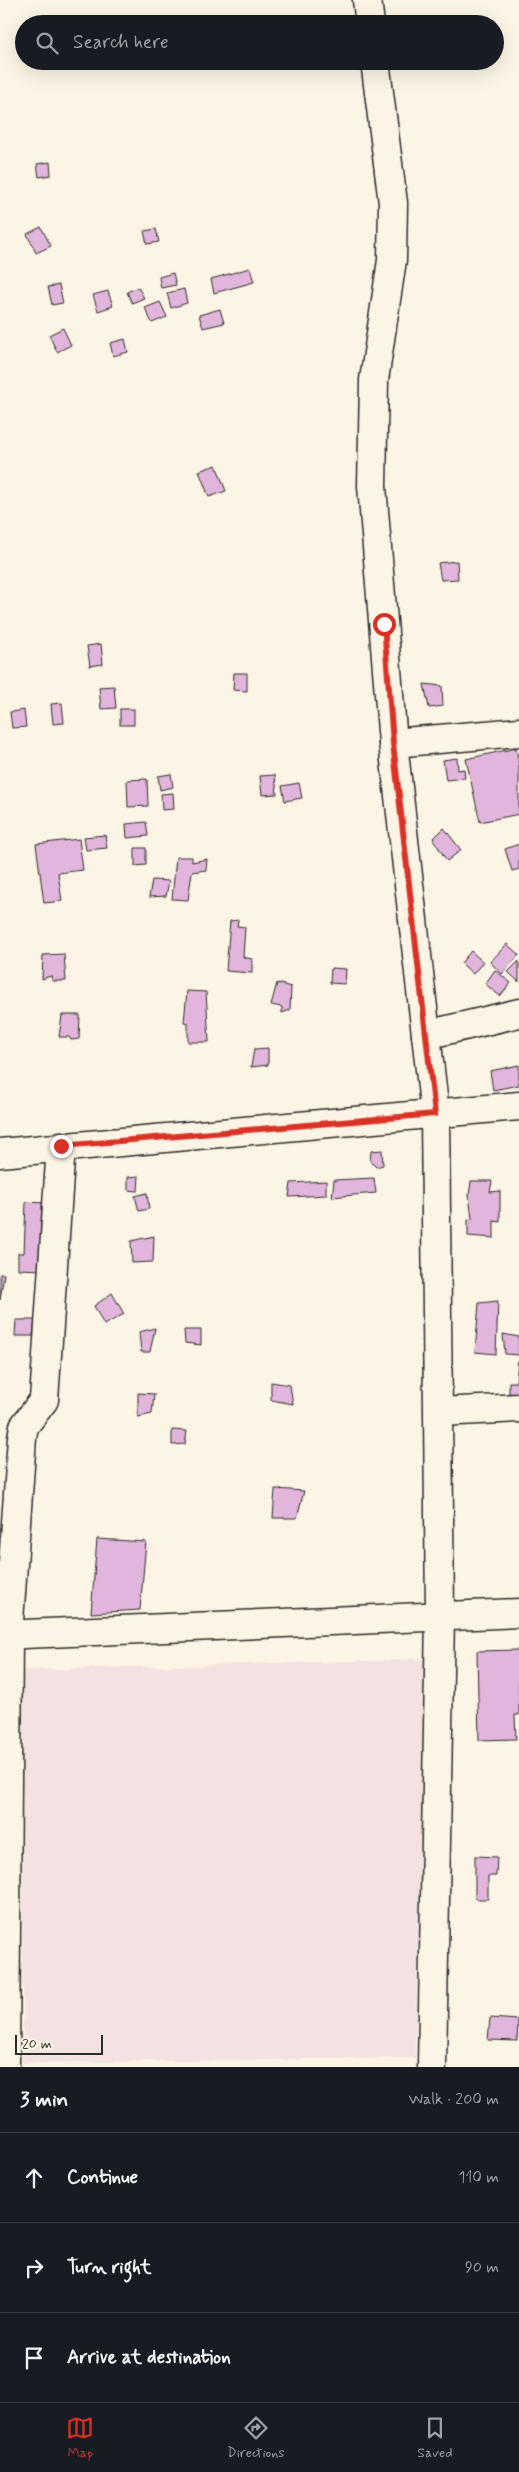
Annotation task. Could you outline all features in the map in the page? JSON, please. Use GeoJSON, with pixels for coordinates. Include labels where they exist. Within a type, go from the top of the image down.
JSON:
{"type":"FeatureCollection","features":[{"type":"Feature","properties":{"kind":"street"},"geometry":{"type":"LineString","coordinates":[[366,0],[368,15]]}},
{"type":"Feature","properties":{"kind":"street"},"geometry":{"type":"LineString","coordinates":[[376,70],[393,203],[392,260],[374,380],[372,486],[393,743],[401,794],[435,1114],[440,1615],[432,2067]]}},
{"type":"Feature","properties":{"kind":"street"},"geometry":{"type":"LineString","coordinates":[[393,743],[519,732]]}},
{"type":"Feature","properties":{"kind":"street"},"geometry":{"type":"LineString","coordinates":[[426,1035],[519,1013]]}},
{"type":"Feature","properties":{"kind":"street"},"geometry":{"type":"LineString","coordinates":[[0,1153],[519,1106]]}},
{"type":"Feature","properties":{"kind":"street"},"geometry":{"type":"LineString","coordinates":[[5,2067],[4,1635],[12,1426],[44,1400],[61,1146]]}},
{"type":"Feature","properties":{"kind":"street"},"geometry":{"type":"LineString","coordinates":[[439,1412],[519,1408]]}},
{"type":"Feature","properties":{"kind":"street"},"geometry":{"type":"LineString","coordinates":[[4,1635],[519,1613]]}},
{"type":"Feature","properties":{"kind":"shaded area"},"geometry":{"type":"Polygon","coordinates":[[[426,1659],[415,2058],[23,2063],[22,1670],[426,1659]]]}},
{"type":"Feature","properties":{"kind":"building"},"geometry":{"type":"Polygon","coordinates":[[[50,162],[51,175],[39,177],[37,164],[50,162]]]}},
{"type":"Feature","properties":{"kind":"building"},"geometry":{"type":"Polygon","coordinates":[[[41,227],[51,246],[36,253],[27,234],[41,227]]]}},
{"type":"Feature","properties":{"kind":"building"},"geometry":{"type":"Polygon","coordinates":[[[156,229],[159,242],[147,244],[144,231],[156,229]]]}},
{"type":"Feature","properties":{"kind":"building"},"geometry":{"type":"Polygon","coordinates":[[[250,268],[254,282],[214,293],[211,279],[250,268]]]}},
{"type":"Feature","properties":{"kind":"building"},"geometry":{"type":"Polygon","coordinates":[[[173,273],[176,285],[161,288],[159,277],[173,273]]]}},
{"type":"Feature","properties":{"kind":"building"},"geometry":{"type":"Polygon","coordinates":[[[59,285],[63,303],[52,305],[48,287],[59,285]]]}},
{"type":"Feature","properties":{"kind":"building"},"geometry":{"type":"Polygon","coordinates":[[[138,287],[144,298],[132,303],[127,292],[138,287]]]}},
{"type":"Feature","properties":{"kind":"building"},"geometry":{"type":"Polygon","coordinates":[[[184,289],[187,303],[171,308],[167,293],[184,289]]]}},
{"type":"Feature","properties":{"kind":"building"},"geometry":{"type":"Polygon","coordinates":[[[108,291],[113,306],[98,311],[93,295],[108,291]]]}},
{"type":"Feature","properties":{"kind":"building"},"geometry":{"type":"Polygon","coordinates":[[[160,302],[167,317],[152,323],[145,308],[160,302]]]}},
{"type":"Feature","properties":{"kind":"building"},"geometry":{"type":"Polygon","coordinates":[[[220,309],[224,323],[203,328],[199,315],[220,309]]]}},
{"type":"Feature","properties":{"kind":"building"},"geometry":{"type":"Polygon","coordinates":[[[63,328],[71,345],[57,352],[49,335],[63,328]]]}},
{"type":"Feature","properties":{"kind":"building"},"geometry":{"type":"Polygon","coordinates":[[[125,339],[128,352],[113,356],[110,343],[125,339]]]}},
{"type":"Feature","properties":{"kind":"building"},"geometry":{"type":"Polygon","coordinates":[[[216,465],[226,491],[209,497],[199,471],[216,465]]]}},
{"type":"Feature","properties":{"kind":"building"},"geometry":{"type":"Polygon","coordinates":[[[457,561],[458,579],[441,580],[438,563],[457,561]]]}},
{"type":"Feature","properties":{"kind":"building"},"geometry":{"type":"Polygon","coordinates":[[[101,644],[103,664],[90,666],[87,646],[101,644]]]}},
{"type":"Feature","properties":{"kind":"building"},"geometry":{"type":"Polygon","coordinates":[[[234,673],[247,673],[247,691],[233,690],[234,673]]]}},
{"type":"Feature","properties":{"kind":"building"},"geometry":{"type":"Polygon","coordinates":[[[424,684],[442,686],[443,706],[429,708],[424,684]]]}},
{"type":"Feature","properties":{"kind":"building"},"geometry":{"type":"Polygon","coordinates":[[[114,686],[116,708],[101,709],[99,687],[114,686]]]}},
{"type":"Feature","properties":{"kind":"building"},"geometry":{"type":"Polygon","coordinates":[[[62,703],[64,723],[53,724],[51,704],[62,703]]]}},
{"type":"Feature","properties":{"kind":"building"},"geometry":{"type":"Polygon","coordinates":[[[120,709],[134,709],[134,725],[120,725],[120,709]]]}},
{"type":"Feature","properties":{"kind":"building"},"geometry":{"type":"Polygon","coordinates":[[[24,710],[26,727],[12,728],[10,712],[24,710]]]}},
{"type":"Feature","properties":{"kind":"building"},"geometry":{"type":"Polygon","coordinates":[[[516,748],[519,763],[519,814],[480,822],[466,759],[516,748]]]}},
{"type":"Feature","properties":{"kind":"building"},"geometry":{"type":"Polygon","coordinates":[[[457,758],[458,770],[464,769],[465,778],[446,780],[443,760],[457,758]]]}},
{"type":"Feature","properties":{"kind":"building"},"geometry":{"type":"Polygon","coordinates":[[[171,774],[173,787],[160,790],[158,776],[171,774]]]}},
{"type":"Feature","properties":{"kind":"building"},"geometry":{"type":"Polygon","coordinates":[[[275,775],[277,794],[262,795],[260,776],[275,775]]]}},
{"type":"Feature","properties":{"kind":"building"},"geometry":{"type":"Polygon","coordinates":[[[147,779],[148,806],[128,807],[127,780],[147,779]]]}},
{"type":"Feature","properties":{"kind":"building"},"geometry":{"type":"Polygon","coordinates":[[[299,783],[302,798],[285,801],[282,786],[299,783]]]}},
{"type":"Feature","properties":{"kind":"building"},"geometry":{"type":"Polygon","coordinates":[[[173,793],[174,809],[162,810],[161,794],[173,793]]]}},
{"type":"Feature","properties":{"kind":"building"},"geometry":{"type":"Polygon","coordinates":[[[146,822],[148,836],[127,838],[126,824],[146,822]]]}},
{"type":"Feature","properties":{"kind":"building"},"geometry":{"type":"Polygon","coordinates":[[[444,828],[461,850],[447,861],[433,839],[444,828]]]}},
{"type":"Feature","properties":{"kind":"building"},"geometry":{"type":"Polygon","coordinates":[[[105,835],[107,848],[86,850],[84,837],[105,835]]]}},
{"type":"Feature","properties":{"kind":"building"},"geometry":{"type":"Polygon","coordinates":[[[79,839],[83,870],[58,873],[62,901],[44,903],[36,844],[79,839]]]}},
{"type":"Feature","properties":{"kind":"building"},"geometry":{"type":"Polygon","coordinates":[[[519,844],[519,869],[512,871],[505,849],[519,844]]]}},
{"type":"Feature","properties":{"kind":"building"},"geometry":{"type":"Polygon","coordinates":[[[135,848],[146,848],[146,865],[135,866],[135,848]]]}},
{"type":"Feature","properties":{"kind":"building"},"geometry":{"type":"Polygon","coordinates":[[[176,857],[192,857],[192,862],[207,859],[206,870],[192,872],[188,900],[172,899],[176,857]]]}},
{"type":"Feature","properties":{"kind":"building"},"geometry":{"type":"Polygon","coordinates":[[[152,880],[169,881],[166,896],[149,897],[152,880]]]}},
{"type":"Feature","properties":{"kind":"building"},"geometry":{"type":"Polygon","coordinates":[[[238,920],[237,926],[245,927],[243,957],[252,959],[252,973],[226,971],[230,921],[238,920]]]}},
{"type":"Feature","properties":{"kind":"building"},"geometry":{"type":"Polygon","coordinates":[[[507,944],[519,955],[502,974],[490,962],[507,944]]]}},
{"type":"Feature","properties":{"kind":"building"},"geometry":{"type":"Polygon","coordinates":[[[471,951],[483,962],[473,974],[461,963],[471,951]]]}},
{"type":"Feature","properties":{"kind":"building"},"geometry":{"type":"Polygon","coordinates":[[[64,954],[66,981],[52,981],[51,976],[42,979],[43,955],[64,954]]]}},
{"type":"Feature","properties":{"kind":"building"},"geometry":{"type":"Polygon","coordinates":[[[519,961],[519,982],[508,972],[519,961]]]}},
{"type":"Feature","properties":{"kind":"building"},"geometry":{"type":"Polygon","coordinates":[[[331,968],[346,969],[345,984],[330,983],[331,968]]]}},
{"type":"Feature","properties":{"kind":"building"},"geometry":{"type":"Polygon","coordinates":[[[495,970],[511,983],[500,996],[485,984],[495,970]]]}},
{"type":"Feature","properties":{"kind":"building"},"geometry":{"type":"Polygon","coordinates":[[[277,983],[291,987],[290,1010],[282,1013],[282,1007],[271,1005],[277,983]]]}},
{"type":"Feature","properties":{"kind":"building"},"geometry":{"type":"Polygon","coordinates":[[[187,991],[206,992],[209,1042],[188,1042],[188,1023],[184,1022],[187,991]]]}},
{"type":"Feature","properties":{"kind":"building"},"geometry":{"type":"Polygon","coordinates":[[[62,1015],[80,1015],[79,1039],[71,1040],[69,1037],[59,1037],[62,1015]]]}},
{"type":"Feature","properties":{"kind":"building"},"geometry":{"type":"Polygon","coordinates":[[[268,1048],[268,1065],[251,1067],[254,1049],[268,1048]]]}},
{"type":"Feature","properties":{"kind":"building"},"geometry":{"type":"Polygon","coordinates":[[[519,1065],[519,1085],[493,1090],[490,1071],[519,1065]]]}},
{"type":"Feature","properties":{"kind":"building"},"geometry":{"type":"Polygon","coordinates":[[[382,1150],[383,1165],[376,1167],[370,1161],[371,1151],[382,1150]]]}},
{"type":"Feature","properties":{"kind":"building"},"geometry":{"type":"Polygon","coordinates":[[[139,1176],[138,1191],[128,1190],[128,1177],[139,1176]]]}},
{"type":"Feature","properties":{"kind":"building"},"geometry":{"type":"Polygon","coordinates":[[[374,1178],[376,1193],[332,1197],[334,1180],[374,1178]]]}},
{"type":"Feature","properties":{"kind":"building"},"geometry":{"type":"Polygon","coordinates":[[[326,1181],[326,1195],[289,1197],[291,1183],[326,1181]]]}},
{"type":"Feature","properties":{"kind":"building"},"geometry":{"type":"Polygon","coordinates":[[[471,1181],[492,1181],[490,1192],[500,1191],[500,1222],[494,1221],[494,1238],[468,1236],[468,1220],[472,1219],[469,1196],[471,1181]]]}},
{"type":"Feature","properties":{"kind":"building"},"geometry":{"type":"Polygon","coordinates":[[[147,1193],[149,1209],[139,1211],[135,1196],[147,1193]]]}},
{"type":"Feature","properties":{"kind":"building"},"geometry":{"type":"Polygon","coordinates":[[[26,1202],[45,1203],[42,1270],[18,1269],[18,1253],[24,1253],[26,1202]]]}},
{"type":"Feature","properties":{"kind":"building"},"geometry":{"type":"Polygon","coordinates":[[[154,1236],[153,1262],[132,1263],[131,1241],[154,1236]]]}},
{"type":"Feature","properties":{"kind":"building"},"geometry":{"type":"Polygon","coordinates":[[[0,1274],[4,1274],[0,1300],[0,1274]]]}},
{"type":"Feature","properties":{"kind":"building"},"geometry":{"type":"Polygon","coordinates":[[[112,1293],[124,1314],[104,1325],[94,1306],[112,1293]]]}},
{"type":"Feature","properties":{"kind":"building"},"geometry":{"type":"Polygon","coordinates":[[[498,1301],[496,1354],[475,1352],[479,1303],[498,1301]]]}},
{"type":"Feature","properties":{"kind":"building"},"geometry":{"type":"Polygon","coordinates":[[[16,1320],[35,1320],[33,1336],[15,1336],[16,1320]]]}},
{"type":"Feature","properties":{"kind":"building"},"geometry":{"type":"Polygon","coordinates":[[[155,1328],[150,1352],[141,1352],[139,1332],[155,1328]]]}},
{"type":"Feature","properties":{"kind":"building"},"geometry":{"type":"Polygon","coordinates":[[[184,1330],[201,1330],[201,1345],[185,1343],[184,1330]]]}},
{"type":"Feature","properties":{"kind":"building"},"geometry":{"type":"Polygon","coordinates":[[[503,1334],[519,1337],[519,1355],[505,1354],[503,1334]]]}},
{"type":"Feature","properties":{"kind":"building"},"geometry":{"type":"Polygon","coordinates":[[[518,1361],[519,1394],[509,1395],[509,1382],[516,1382],[518,1361]]]}},
{"type":"Feature","properties":{"kind":"building"},"geometry":{"type":"Polygon","coordinates":[[[271,1382],[290,1385],[293,1404],[271,1400],[271,1382]]]}},
{"type":"Feature","properties":{"kind":"building"},"geometry":{"type":"Polygon","coordinates":[[[138,1393],[154,1394],[152,1414],[138,1417],[138,1393]]]}},
{"type":"Feature","properties":{"kind":"building"},"geometry":{"type":"Polygon","coordinates":[[[172,1430],[187,1431],[185,1444],[172,1445],[172,1430]]]}},
{"type":"Feature","properties":{"kind":"building"},"geometry":{"type":"Polygon","coordinates":[[[275,1489],[304,1491],[297,1518],[273,1518],[275,1489]]]}},
{"type":"Feature","properties":{"kind":"building"},"geometry":{"type":"Polygon","coordinates":[[[97,1539],[146,1542],[140,1610],[91,1613],[97,1539]]]}},
{"type":"Feature","properties":{"kind":"building"},"geometry":{"type":"Polygon","coordinates":[[[519,1650],[519,1715],[515,1715],[516,1739],[479,1740],[477,1651],[519,1650]]]}},
{"type":"Feature","properties":{"kind":"building"},"geometry":{"type":"Polygon","coordinates":[[[475,1856],[497,1857],[496,1876],[488,1876],[488,1899],[475,1899],[475,1856]]]}},
{"type":"Feature","properties":{"kind":"building"},"geometry":{"type":"Polygon","coordinates":[[[490,2018],[518,2020],[517,2041],[488,2040],[490,2018]]]}},
{"type":"Feature","properties":{"kind":"route"},"geometry":{"type":"LineString","coordinates":[[61,1146],[435,1114],[401,794],[393,743],[384,624]]}}]}
